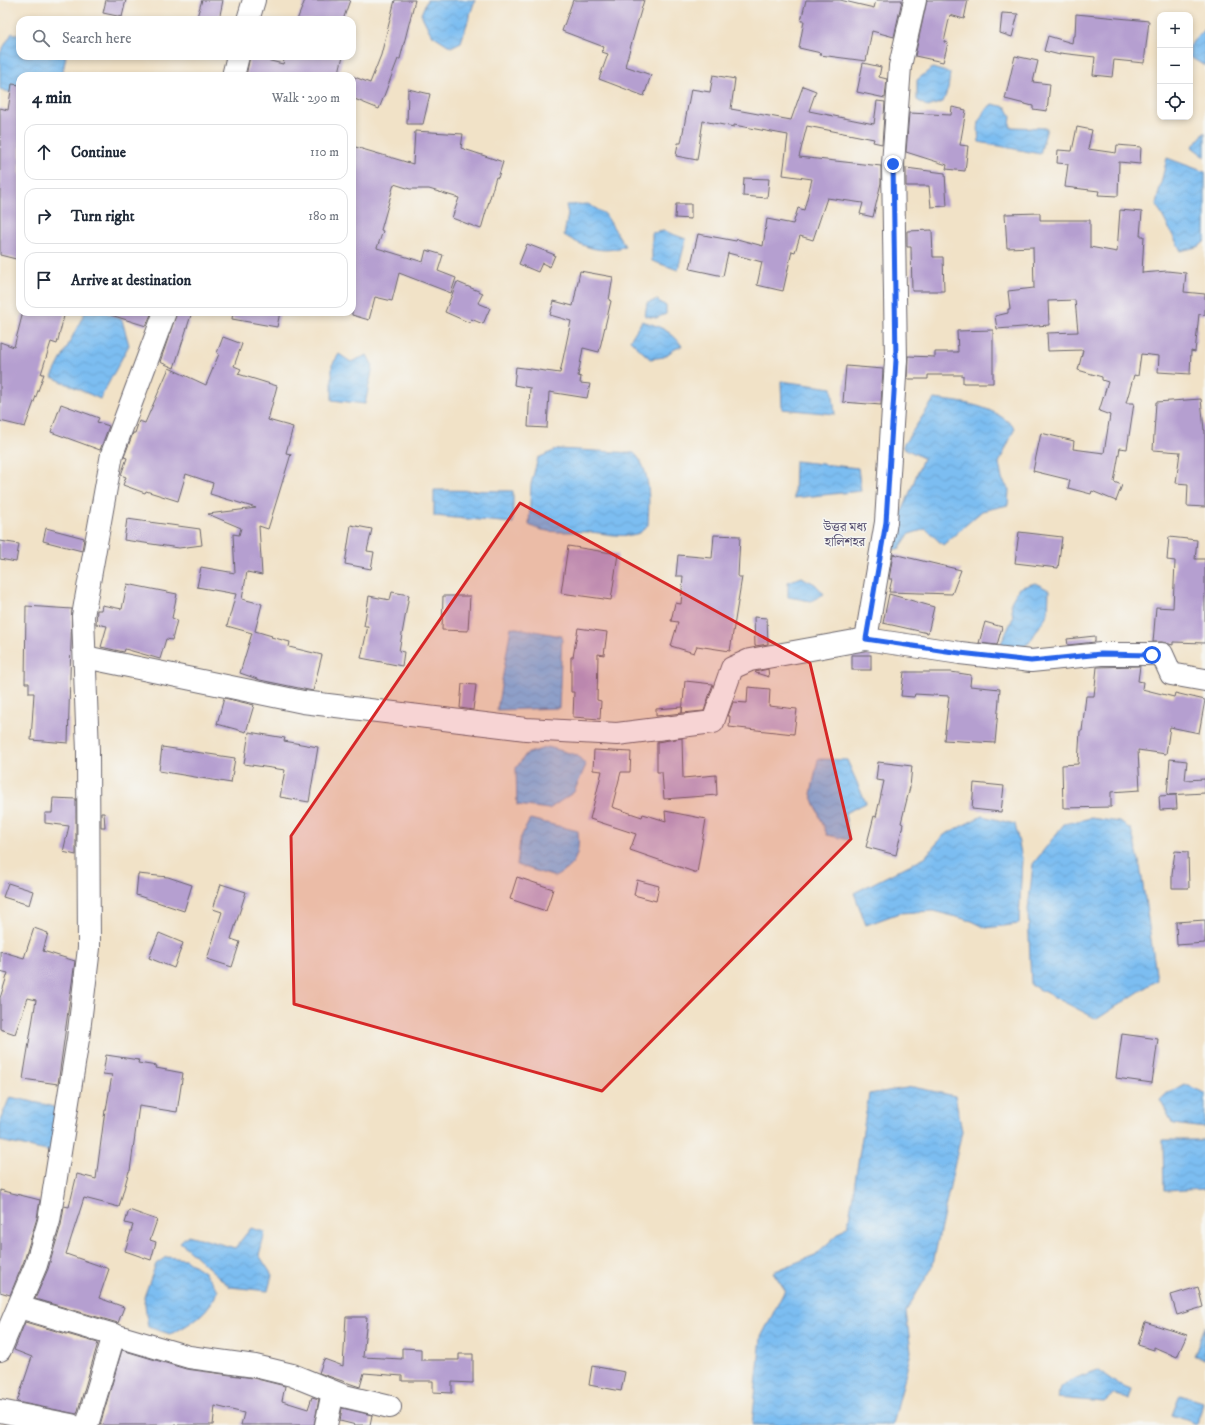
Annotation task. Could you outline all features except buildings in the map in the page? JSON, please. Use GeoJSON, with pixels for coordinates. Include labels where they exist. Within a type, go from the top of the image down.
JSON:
{"type":"FeatureCollection","features":[{"type":"Feature","properties":{"kind":"street"},"geometry":{"type":"LineString","coordinates":[[249,16],[254,0]]}},
{"type":"Feature","properties":{"kind":"street"},"geometry":{"type":"LineString","coordinates":[[866,639],[886,522],[896,360],[893,164],[900,66],[915,0]]}},
{"type":"Feature","properties":{"kind":"street"},"geometry":{"type":"LineString","coordinates":[[234,72],[237,60]]}},
{"type":"Feature","properties":{"kind":"street"},"geometry":{"type":"LineString","coordinates":[[0,1350],[36,1265],[49,1222],[78,1039],[89,948],[88,752],[83,616],[112,454],[164,316]]}},
{"type":"Feature","properties":{"kind":"street"},"geometry":{"type":"LineString","coordinates":[[85,657],[303,702],[526,729],[617,734],[713,722],[732,668],[750,660],[866,639],[960,653],[1031,661],[1101,654],[1162,654],[1171,674],[1205,680]]}},
{"type":"Feature","properties":{"kind":"street"},"geometry":{"type":"LineString","coordinates":[[19,1307],[189,1357],[255,1366],[292,1375],[333,1392],[390,1407]]}},
{"type":"Feature","properties":{"kind":"street"},"geometry":{"type":"LineString","coordinates":[[87,1425],[114,1335]]}},
{"type":"Feature","properties":{"kind":"street"},"geometry":{"type":"LineString","coordinates":[[326,1425],[333,1392]]}},
{"type":"Feature","properties":{"kind":"street"},"geometry":{"type":"LineString","coordinates":[[0,1411],[70,1425]]}},
{"type":"Feature","properties":{"kind":"highlighted area"},"geometry":{"type":"Polygon","coordinates":[[[520,503],[810,663],[851,839],[602,1091],[294,1004],[291,836],[520,503]]]}},
{"type":"Feature","properties":{"kind":"water"},"geometry":{"type":"Polygon","coordinates":[[[427,0],[475,0],[461,42],[451,47],[431,34],[421,14],[427,0]]]}},
{"type":"Feature","properties":{"kind":"water"},"geometry":{"type":"Polygon","coordinates":[[[1205,28],[1205,66],[1193,59],[1193,42],[1205,28]]]}},
{"type":"Feature","properties":{"kind":"water"},"geometry":{"type":"Polygon","coordinates":[[[12,33],[16,34],[16,60],[65,60],[63,72],[16,72],[16,95],[0,89],[0,53],[12,33]]]}},
{"type":"Feature","properties":{"kind":"water"},"geometry":{"type":"Polygon","coordinates":[[[932,68],[950,73],[948,89],[943,102],[928,107],[917,100],[917,80],[932,68]]]}},
{"type":"Feature","properties":{"kind":"water"},"geometry":{"type":"Polygon","coordinates":[[[992,104],[1006,107],[1011,116],[1010,127],[1047,128],[1040,154],[979,142],[978,130],[981,117],[987,108],[992,104]]]}},
{"type":"Feature","properties":{"kind":"water"},"geometry":{"type":"Polygon","coordinates":[[[1205,132],[1205,157],[1192,147],[1205,132]]]}},
{"type":"Feature","properties":{"kind":"water"},"geometry":{"type":"Polygon","coordinates":[[[1167,158],[1205,172],[1205,241],[1200,246],[1181,251],[1156,204],[1167,158]]]}},
{"type":"Feature","properties":{"kind":"water"},"geometry":{"type":"Polygon","coordinates":[[[588,204],[605,214],[625,246],[617,249],[601,250],[578,243],[564,235],[568,214],[566,205],[588,204]]]}},
{"type":"Feature","properties":{"kind":"water"},"geometry":{"type":"Polygon","coordinates":[[[664,231],[686,239],[678,270],[652,261],[652,233],[664,231]]]}},
{"type":"Feature","properties":{"kind":"water"},"geometry":{"type":"Polygon","coordinates":[[[657,300],[666,306],[666,314],[656,318],[645,316],[647,303],[657,300]]]}},
{"type":"Feature","properties":{"kind":"water"},"geometry":{"type":"Polygon","coordinates":[[[83,316],[113,316],[122,320],[129,345],[100,399],[52,377],[83,316]]]}},
{"type":"Feature","properties":{"kind":"water"},"geometry":{"type":"Polygon","coordinates":[[[642,321],[665,330],[674,336],[682,346],[673,350],[664,357],[650,359],[630,340],[642,321]]]}},
{"type":"Feature","properties":{"kind":"water"},"geometry":{"type":"Polygon","coordinates":[[[339,354],[351,362],[367,355],[373,366],[365,404],[332,400],[332,365],[339,354]]]}},
{"type":"Feature","properties":{"kind":"water"},"geometry":{"type":"Polygon","coordinates":[[[781,381],[832,388],[835,414],[782,409],[781,381]]]}},
{"type":"Feature","properties":{"kind":"water"},"geometry":{"type":"Polygon","coordinates":[[[934,399],[967,404],[987,409],[1006,420],[1015,428],[999,463],[1002,479],[1009,490],[1008,505],[982,511],[943,545],[926,529],[909,534],[899,549],[888,549],[923,458],[902,447],[934,399]]]}},
{"type":"Feature","properties":{"kind":"water"},"geometry":{"type":"Polygon","coordinates":[[[558,449],[634,453],[640,460],[647,477],[649,497],[648,525],[638,533],[625,536],[590,532],[558,532],[543,530],[529,525],[531,484],[538,458],[558,449]]]}},
{"type":"Feature","properties":{"kind":"water"},"geometry":{"type":"Polygon","coordinates":[[[795,461],[858,468],[861,491],[794,498],[795,461]]]}},
{"type":"Feature","properties":{"kind":"water"},"geometry":{"type":"Polygon","coordinates":[[[434,490],[513,491],[513,523],[434,516],[434,490]]]}},
{"type":"Feature","properties":{"kind":"water"},"geometry":{"type":"Polygon","coordinates":[[[801,577],[815,584],[824,594],[811,601],[788,597],[788,582],[801,577]]]}},
{"type":"Feature","properties":{"kind":"water"},"geometry":{"type":"Polygon","coordinates":[[[1035,583],[1049,590],[1048,613],[1029,643],[1012,654],[996,654],[1013,618],[1011,602],[1019,588],[1035,583]]]}},
{"type":"Feature","properties":{"kind":"water"},"geometry":{"type":"Polygon","coordinates":[[[511,627],[562,636],[559,708],[497,710],[511,627]]]}},
{"type":"Feature","properties":{"kind":"water"},"geometry":{"type":"Polygon","coordinates":[[[548,747],[577,755],[586,765],[574,792],[549,809],[517,805],[516,768],[526,754],[548,747]]]}},
{"type":"Feature","properties":{"kind":"water"},"geometry":{"type":"Polygon","coordinates":[[[818,759],[847,760],[866,803],[845,813],[849,840],[827,835],[811,794],[818,759]]]}},
{"type":"Feature","properties":{"kind":"water"},"geometry":{"type":"Polygon","coordinates":[[[982,816],[1015,824],[1022,858],[1019,924],[986,928],[972,921],[933,911],[899,913],[866,925],[854,893],[925,857],[944,835],[982,816]]]}},
{"type":"Feature","properties":{"kind":"water"},"geometry":{"type":"Polygon","coordinates":[[[1091,818],[1119,822],[1131,829],[1140,865],[1157,980],[1097,1019],[1031,985],[1028,911],[1033,864],[1064,824],[1091,818]]]}},
{"type":"Feature","properties":{"kind":"water"},"geometry":{"type":"Polygon","coordinates":[[[530,819],[578,831],[577,853],[572,864],[555,877],[517,865],[520,839],[530,819]]]}},
{"type":"Feature","properties":{"kind":"water"},"geometry":{"type":"Polygon","coordinates":[[[1184,1084],[1205,1093],[1205,1128],[1173,1124],[1160,1100],[1166,1094],[1184,1084]]]}},
{"type":"Feature","properties":{"kind":"water"},"geometry":{"type":"Polygon","coordinates":[[[913,1087],[955,1096],[962,1131],[932,1268],[906,1311],[911,1352],[893,1425],[752,1425],[761,1337],[785,1290],[773,1272],[815,1255],[848,1225],[869,1094],[913,1087]]]}},
{"type":"Feature","properties":{"kind":"water"},"geometry":{"type":"Polygon","coordinates":[[[10,1097],[48,1105],[63,1111],[56,1153],[0,1141],[0,1121],[10,1097]]]}},
{"type":"Feature","properties":{"kind":"water"},"geometry":{"type":"Polygon","coordinates":[[[1163,1140],[1205,1140],[1205,1189],[1164,1191],[1163,1140]]]}},
{"type":"Feature","properties":{"kind":"water"},"geometry":{"type":"Polygon","coordinates":[[[251,1228],[265,1232],[259,1255],[272,1275],[268,1291],[230,1287],[180,1242],[188,1235],[235,1248],[251,1228]]]}},
{"type":"Feature","properties":{"kind":"water"},"geometry":{"type":"Polygon","coordinates":[[[166,1257],[185,1259],[204,1272],[218,1290],[205,1311],[192,1322],[170,1334],[148,1327],[144,1297],[156,1264],[166,1257]]]}},
{"type":"Feature","properties":{"kind":"water"},"geometry":{"type":"Polygon","coordinates":[[[1205,1326],[1205,1359],[1194,1357],[1205,1326]]]}},
{"type":"Feature","properties":{"kind":"water"},"geometry":{"type":"Polygon","coordinates":[[[1098,1370],[1116,1383],[1131,1389],[1128,1399],[1114,1394],[1104,1402],[1057,1398],[1062,1385],[1098,1370]]]}},
{"type":"Feature","properties":{"kind":"water"},"geometry":{"type":"Polygon","coordinates":[[[1180,1395],[1203,1402],[1197,1424],[1172,1415],[1180,1395]]]}},
{"type":"Feature","properties":{"kind":"district","name":"উত্তর মধ্য হালিশহর"},"geometry":{"type":"Point","coordinates":[845,534]}},
{"type":"Feature","properties":{"kind":"route"},"geometry":{"type":"LineString","coordinates":[[893,164],[896,257],[896,360],[886,522],[866,639],[960,653],[1031,661],[1101,654],[1152,655]]}}]}
